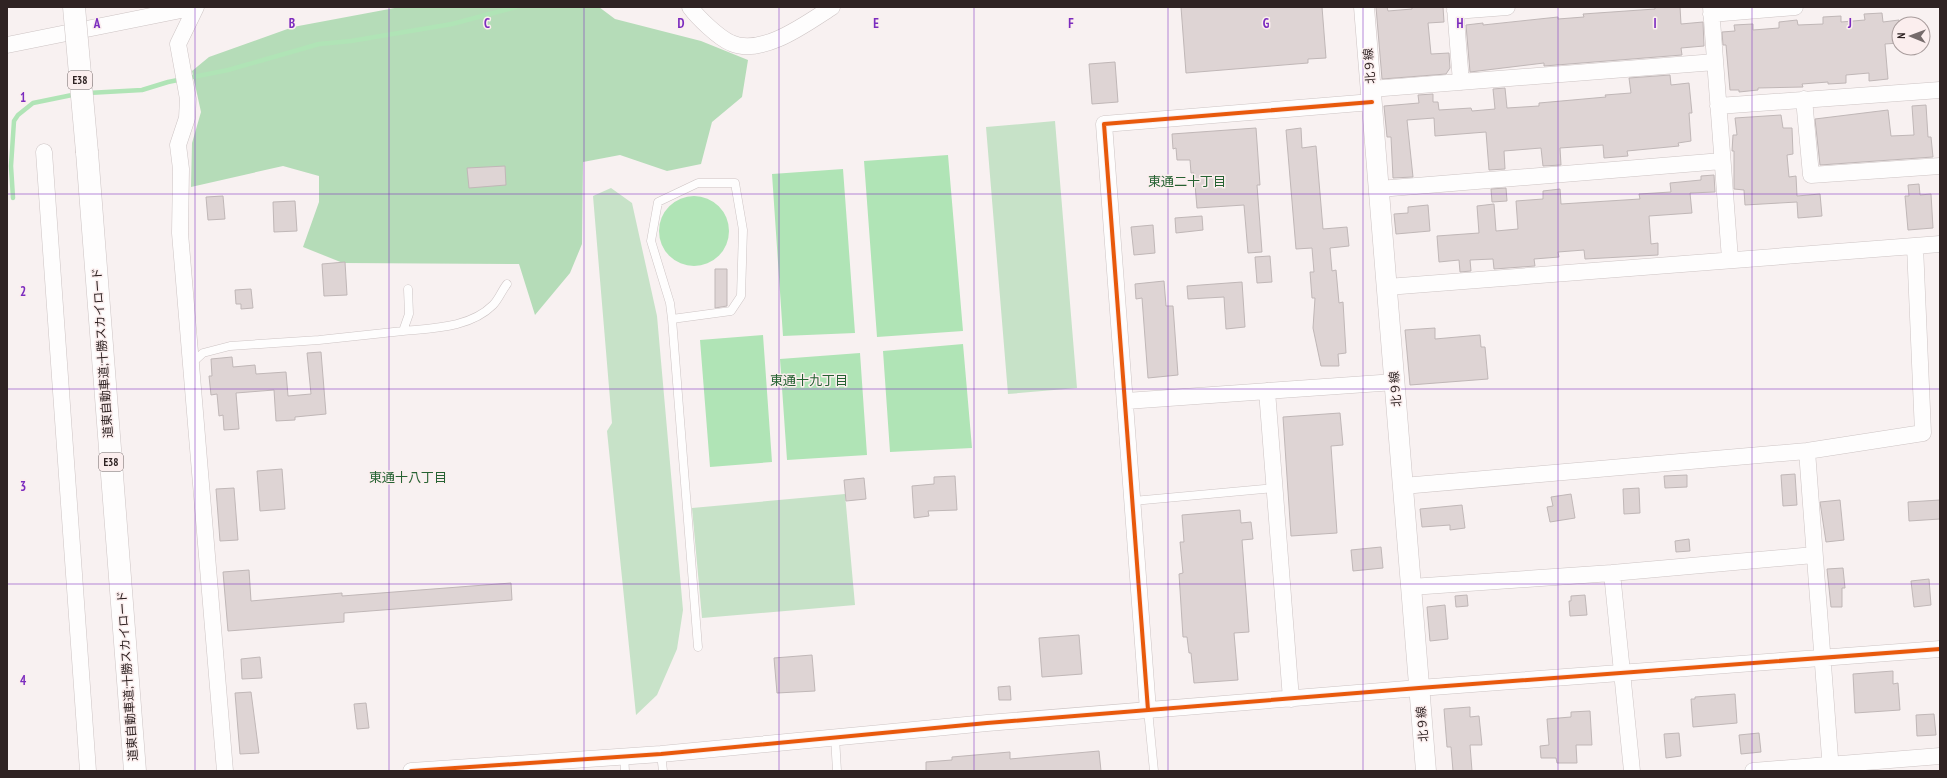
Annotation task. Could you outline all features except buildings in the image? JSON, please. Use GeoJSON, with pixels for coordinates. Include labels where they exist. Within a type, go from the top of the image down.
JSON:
{"type":"FeatureCollection","features":[{"type":"Feature","properties":{"kind":"highway","name":"道東自動車道;十勝スカイロード"},"geometry":{"type":"LineString","coordinates":[[74,7],[87,152],[135,771]]}},
{"type":"Feature","properties":{"kind":"street"},"geometry":{"type":"LineString","coordinates":[[7,45],[196,7]]}},
{"type":"Feature","properties":{"kind":"street"},"geometry":{"type":"LineString","coordinates":[[196,7],[178,44],[188,99],[187,118],[178,145],[181,169],[180,234],[225,771]]}},
{"type":"Feature","properties":{"kind":"street"},"geometry":{"type":"LineString","coordinates":[[690,7],[701,21],[731,43],[750,46],[766,43],[800,28],[832,7]]}},
{"type":"Feature","properties":{"kind":"street","name":"北９線"},"geometry":{"type":"LineString","coordinates":[[1364,7],[1426,771]]}},
{"type":"Feature","properties":{"kind":"street"},"geometry":{"type":"LineString","coordinates":[[1461,82],[1455,9],[1507,7]]}},
{"type":"Feature","properties":{"kind":"street"},"geometry":{"type":"LineString","coordinates":[[1730,259],[1711,10],[1795,7]]}},
{"type":"Feature","properties":{"kind":"street"},"geometry":{"type":"LineString","coordinates":[[1148,710],[1104,124],[1371,96],[1461,82],[1715,62]]}},
{"type":"Feature","properties":{"kind":"street"},"geometry":{"type":"LineString","coordinates":[[1718,106],[1940,90]]}},
{"type":"Feature","properties":{"kind":"street"},"geometry":{"type":"LineString","coordinates":[[1804,100],[1810,175],[1940,166]]}},
{"type":"Feature","properties":{"kind":"street"},"geometry":{"type":"LineString","coordinates":[[44,152],[88,771]]}},
{"type":"Feature","properties":{"kind":"street"},"geometry":{"type":"LineString","coordinates":[[1379,189],[1722,161]]}},
{"type":"Feature","properties":{"kind":"street"},"geometry":{"type":"LineString","coordinates":[[1387,287],[1730,259],[1940,244]]}},
{"type":"Feature","properties":{"kind":"street"},"geometry":{"type":"LineString","coordinates":[[1403,486],[1807,451],[1923,433],[1915,246]]}},
{"type":"Feature","properties":{"kind":"street"},"geometry":{"type":"LineString","coordinates":[[1126,401],[1395,382]]}},
{"type":"Feature","properties":{"kind":"street"},"geometry":{"type":"LineString","coordinates":[[1267,391],[1291,699]]}},
{"type":"Feature","properties":{"kind":"street"},"geometry":{"type":"LineString","coordinates":[[1807,451],[1830,768]]}},
{"type":"Feature","properties":{"kind":"street"},"geometry":{"type":"LineString","coordinates":[[1411,587],[1612,573],[1814,556]]}},
{"type":"Feature","properties":{"kind":"street"},"geometry":{"type":"LineString","coordinates":[[1612,573],[1632,771]]}},
{"type":"Feature","properties":{"kind":"street"},"geometry":{"type":"LineString","coordinates":[[411,771],[625,763],[661,754],[835,737],[1419,688],[1940,649]]}},
{"type":"Feature","properties":{"kind":"street"},"geometry":{"type":"LineString","coordinates":[[1753,771],[1830,768],[1940,756]]}},
{"type":"Feature","properties":{"kind":"lane"},"geometry":{"type":"LineString","coordinates":[[672,319],[731,312],[741,296],[743,230],[735,183],[698,183],[658,202],[651,241],[670,302],[672,319],[698,647]]}},
{"type":"Feature","properties":{"kind":"lane"},"geometry":{"type":"LineString","coordinates":[[190,364],[203,353],[230,346],[319,340],[432,328],[467,322],[493,305],[506,284]]}},
{"type":"Feature","properties":{"kind":"lane"},"geometry":{"type":"LineString","coordinates":[[403,331],[409,314],[408,289]]}},
{"type":"Feature","properties":{"kind":"lane"},"geometry":{"type":"LineString","coordinates":[[1133,501],[1275,488]]}},
{"type":"Feature","properties":{"kind":"lane"},"geometry":{"type":"LineString","coordinates":[[1148,710],[1154,771]]}},
{"type":"Feature","properties":{"kind":"lane"},"geometry":{"type":"LineString","coordinates":[[835,737],[836,771]]}},
{"type":"Feature","properties":{"kind":"lane"},"geometry":{"type":"LineString","coordinates":[[661,754],[663,771]]}},
{"type":"Feature","properties":{"kind":"shaded area"},"geometry":{"type":"Polygon","coordinates":[[[400,7],[599,7],[615,19],[701,41],[748,60],[742,97],[712,122],[701,164],[667,171],[620,155],[583,162],[582,244],[570,273],[535,315],[519,264],[343,263],[303,247],[319,202],[319,176],[283,166],[191,187],[192,143],[201,112],[192,71],[209,57],[293,27],[400,7]]]}},
{"type":"Feature","properties":{"kind":"shaded area"},"geometry":{"type":"Polygon","coordinates":[[[1055,121],[1077,388],[1008,394],[986,127],[1055,121]]]}},
{"type":"Feature","properties":{"kind":"shaded area"},"geometry":{"type":"Polygon","coordinates":[[[948,155],[963,331],[877,337],[864,161],[948,155]]]}},
{"type":"Feature","properties":{"kind":"shaded area"},"geometry":{"type":"Polygon","coordinates":[[[843,169],[855,333],[783,336],[772,174],[843,169]]]}},
{"type":"Feature","properties":{"kind":"shaded area"},"geometry":{"type":"Polygon","coordinates":[[[611,188],[632,203],[657,316],[683,610],[677,649],[657,695],[636,715],[607,431],[612,423],[593,196],[611,188]]]}},
{"type":"Feature","properties":{"kind":"shaded area"},"geometry":{"type":"Polygon","coordinates":[[[694,196],[713,202],[723,212],[729,231],[723,250],[713,260],[694,266],[675,260],[665,250],[659,231],[665,212],[675,202],[694,196]]]}},
{"type":"Feature","properties":{"kind":"shaded area"},"geometry":{"type":"Polygon","coordinates":[[[763,335],[772,462],[710,467],[700,340],[763,335]]]}},
{"type":"Feature","properties":{"kind":"shaded area"},"geometry":{"type":"Polygon","coordinates":[[[963,344],[972,448],[890,452],[883,351],[963,344]]]}},
{"type":"Feature","properties":{"kind":"shaded area"},"geometry":{"type":"Polygon","coordinates":[[[860,353],[867,455],[787,460],[780,359],[860,353]]]}},
{"type":"Feature","properties":{"kind":"shaded area"},"geometry":{"type":"Polygon","coordinates":[[[845,494],[855,605],[702,618],[692,508],[845,494]]]}},
{"type":"Feature","properties":{"kind":"waterway"},"geometry":{"type":"LineString","coordinates":[[88,93],[142,90],[168,82],[228,70],[319,44],[351,41],[452,24],[516,7]]}},
{"type":"Feature","properties":{"kind":"waterway"},"geometry":{"type":"LineString","coordinates":[[13,198],[11,166],[14,121],[18,115],[33,103],[77,94]]}},
{"type":"Feature","properties":{"kind":"cycle path"},"geometry":{"type":"LineString","coordinates":[[1148,710],[1104,124],[1372,102]]}},
{"type":"Feature","properties":{"kind":"cycle path"},"geometry":{"type":"LineString","coordinates":[[411,771],[661,754],[987,723],[1419,688],[1940,649]]}},
{"type":"Feature","properties":{"kind":"district","name":"東通二十丁目"},"geometry":{"type":"Point","coordinates":[1187,181]}},
{"type":"Feature","properties":{"kind":"district","name":"東通十九丁目"},"geometry":{"type":"Point","coordinates":[809,380]}},
{"type":"Feature","properties":{"kind":"district","name":"東通十八丁目"},"geometry":{"type":"Point","coordinates":[408,477]}}]}
